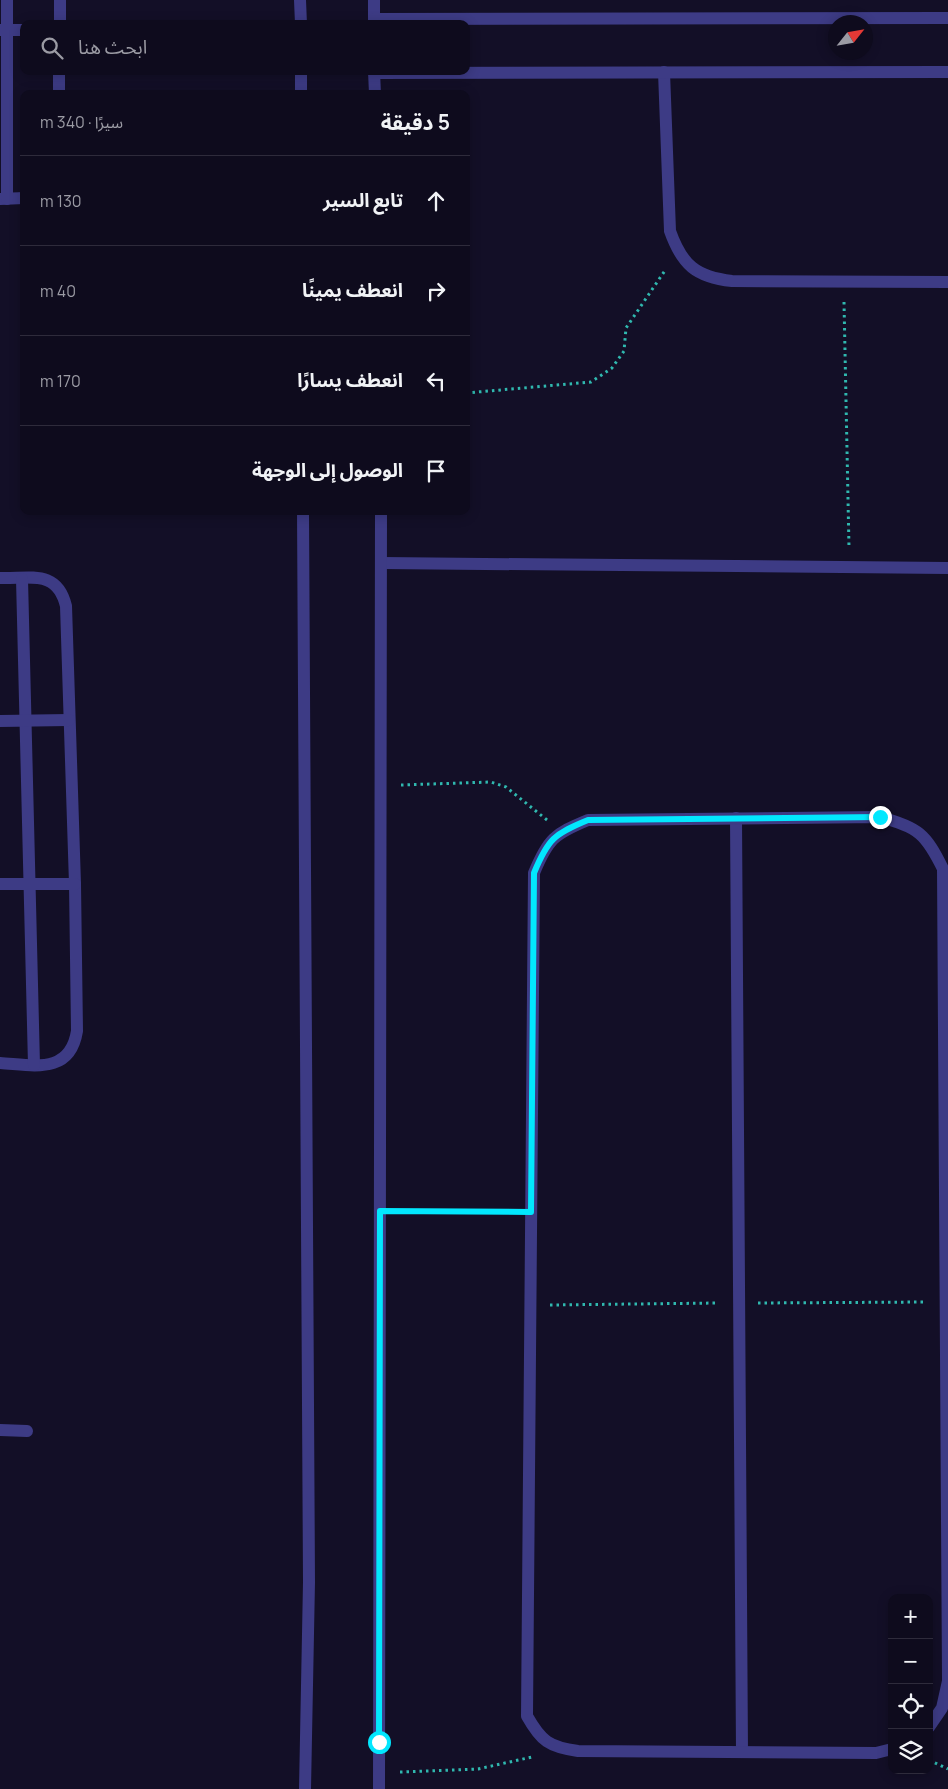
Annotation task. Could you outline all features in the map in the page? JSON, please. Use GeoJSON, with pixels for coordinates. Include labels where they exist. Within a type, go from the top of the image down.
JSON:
{"type":"FeatureCollection","features":[{"type":"Feature","properties":{"kind":"street"},"geometry":{"type":"LineString","coordinates":[[7,0],[3,30],[3,199],[20,198]]}},
{"type":"Feature","properties":{"kind":"street"},"geometry":{"type":"LineString","coordinates":[[60,0],[60,20]]}},
{"type":"Feature","properties":{"kind":"street"},"geometry":{"type":"LineString","coordinates":[[300,0],[300,20]]}},
{"type":"Feature","properties":{"kind":"street"},"geometry":{"type":"LineString","coordinates":[[374,0],[374,20]]}},
{"type":"Feature","properties":{"kind":"street"},"geometry":{"type":"LineString","coordinates":[[470,21],[948,18]]}},
{"type":"Feature","properties":{"kind":"street"},"geometry":{"type":"LineString","coordinates":[[3,30],[20,30]]}},
{"type":"Feature","properties":{"kind":"street"},"geometry":{"type":"LineString","coordinates":[[470,72],[948,72]]}},
{"type":"Feature","properties":{"kind":"street"},"geometry":{"type":"LineString","coordinates":[[664,72],[670,231],[677,252],[691,268],[710,278],[732,281],[948,282]]}},
{"type":"Feature","properties":{"kind":"street"},"geometry":{"type":"LineString","coordinates":[[59,75],[59,90]]}},
{"type":"Feature","properties":{"kind":"street"},"geometry":{"type":"LineString","coordinates":[[301,75],[301,90]]}},
{"type":"Feature","properties":{"kind":"street"},"geometry":{"type":"LineString","coordinates":[[374,75],[375,90]]}},
{"type":"Feature","properties":{"kind":"street"},"geometry":{"type":"LineString","coordinates":[[303,515],[309,1582],[306,1789]]}},
{"type":"Feature","properties":{"kind":"street"},"geometry":{"type":"LineString","coordinates":[[379,1789],[381,515]]}},
{"type":"Feature","properties":{"kind":"street"},"geometry":{"type":"LineString","coordinates":[[382,563],[948,568]]}},
{"type":"Feature","properties":{"kind":"street"},"geometry":{"type":"LineString","coordinates":[[0,578],[48,580],[56,584],[63,594],[66,606],[75,884],[77,1031],[75,1046],[58,1062],[34,1065],[0,1063]]}},
{"type":"Feature","properties":{"kind":"street"},"geometry":{"type":"LineString","coordinates":[[22,579],[34,1065]]}},
{"type":"Feature","properties":{"kind":"street"},"geometry":{"type":"LineString","coordinates":[[0,721],[69,720]]}},
{"type":"Feature","properties":{"kind":"street"},"geometry":{"type":"LineString","coordinates":[[888,1750],[876,1753],[578,1751],[556,1748],[538,1735],[527,1716],[534,873],[545,847],[562,831],[588,820],[880,817],[908,825],[930,843],[943,869],[948,1681],[942,1708],[933,1721]]}},
{"type":"Feature","properties":{"kind":"street"},"geometry":{"type":"LineString","coordinates":[[736,818],[742,1752]]}},
{"type":"Feature","properties":{"kind":"street"},"geometry":{"type":"LineString","coordinates":[[0,884],[75,884]]}},
{"type":"Feature","properties":{"kind":"street"},"geometry":{"type":"LineString","coordinates":[[0,1430],[27,1431]]}},
{"type":"Feature","properties":{"kind":"path"},"geometry":{"type":"LineString","coordinates":[[470,393],[591,382],[612,368],[624,351],[626,328],[677,252]]}},
{"type":"Feature","properties":{"kind":"path"},"geometry":{"type":"LineString","coordinates":[[843,282],[850,568]]}},
{"type":"Feature","properties":{"kind":"path"},"geometry":{"type":"LineString","coordinates":[[382,785],[491,782],[506,787],[562,831]]}},
{"type":"Feature","properties":{"kind":"path"},"geometry":{"type":"LineString","coordinates":[[380,1211],[531,1212]]}},
{"type":"Feature","properties":{"kind":"path"},"geometry":{"type":"LineString","coordinates":[[379,1772],[478,1769],[505,1764],[556,1748]]}},
{"type":"Feature","properties":{"kind":"path"},"geometry":{"type":"LineString","coordinates":[[933,1762],[948,1769]]}},
{"type":"Feature","properties":{"kind":"route"},"geometry":{"type":"LineString","coordinates":[[379,1742],[380,1211],[531,1212],[534,873],[545,847],[562,831],[588,820],[880,817]]}}]}
